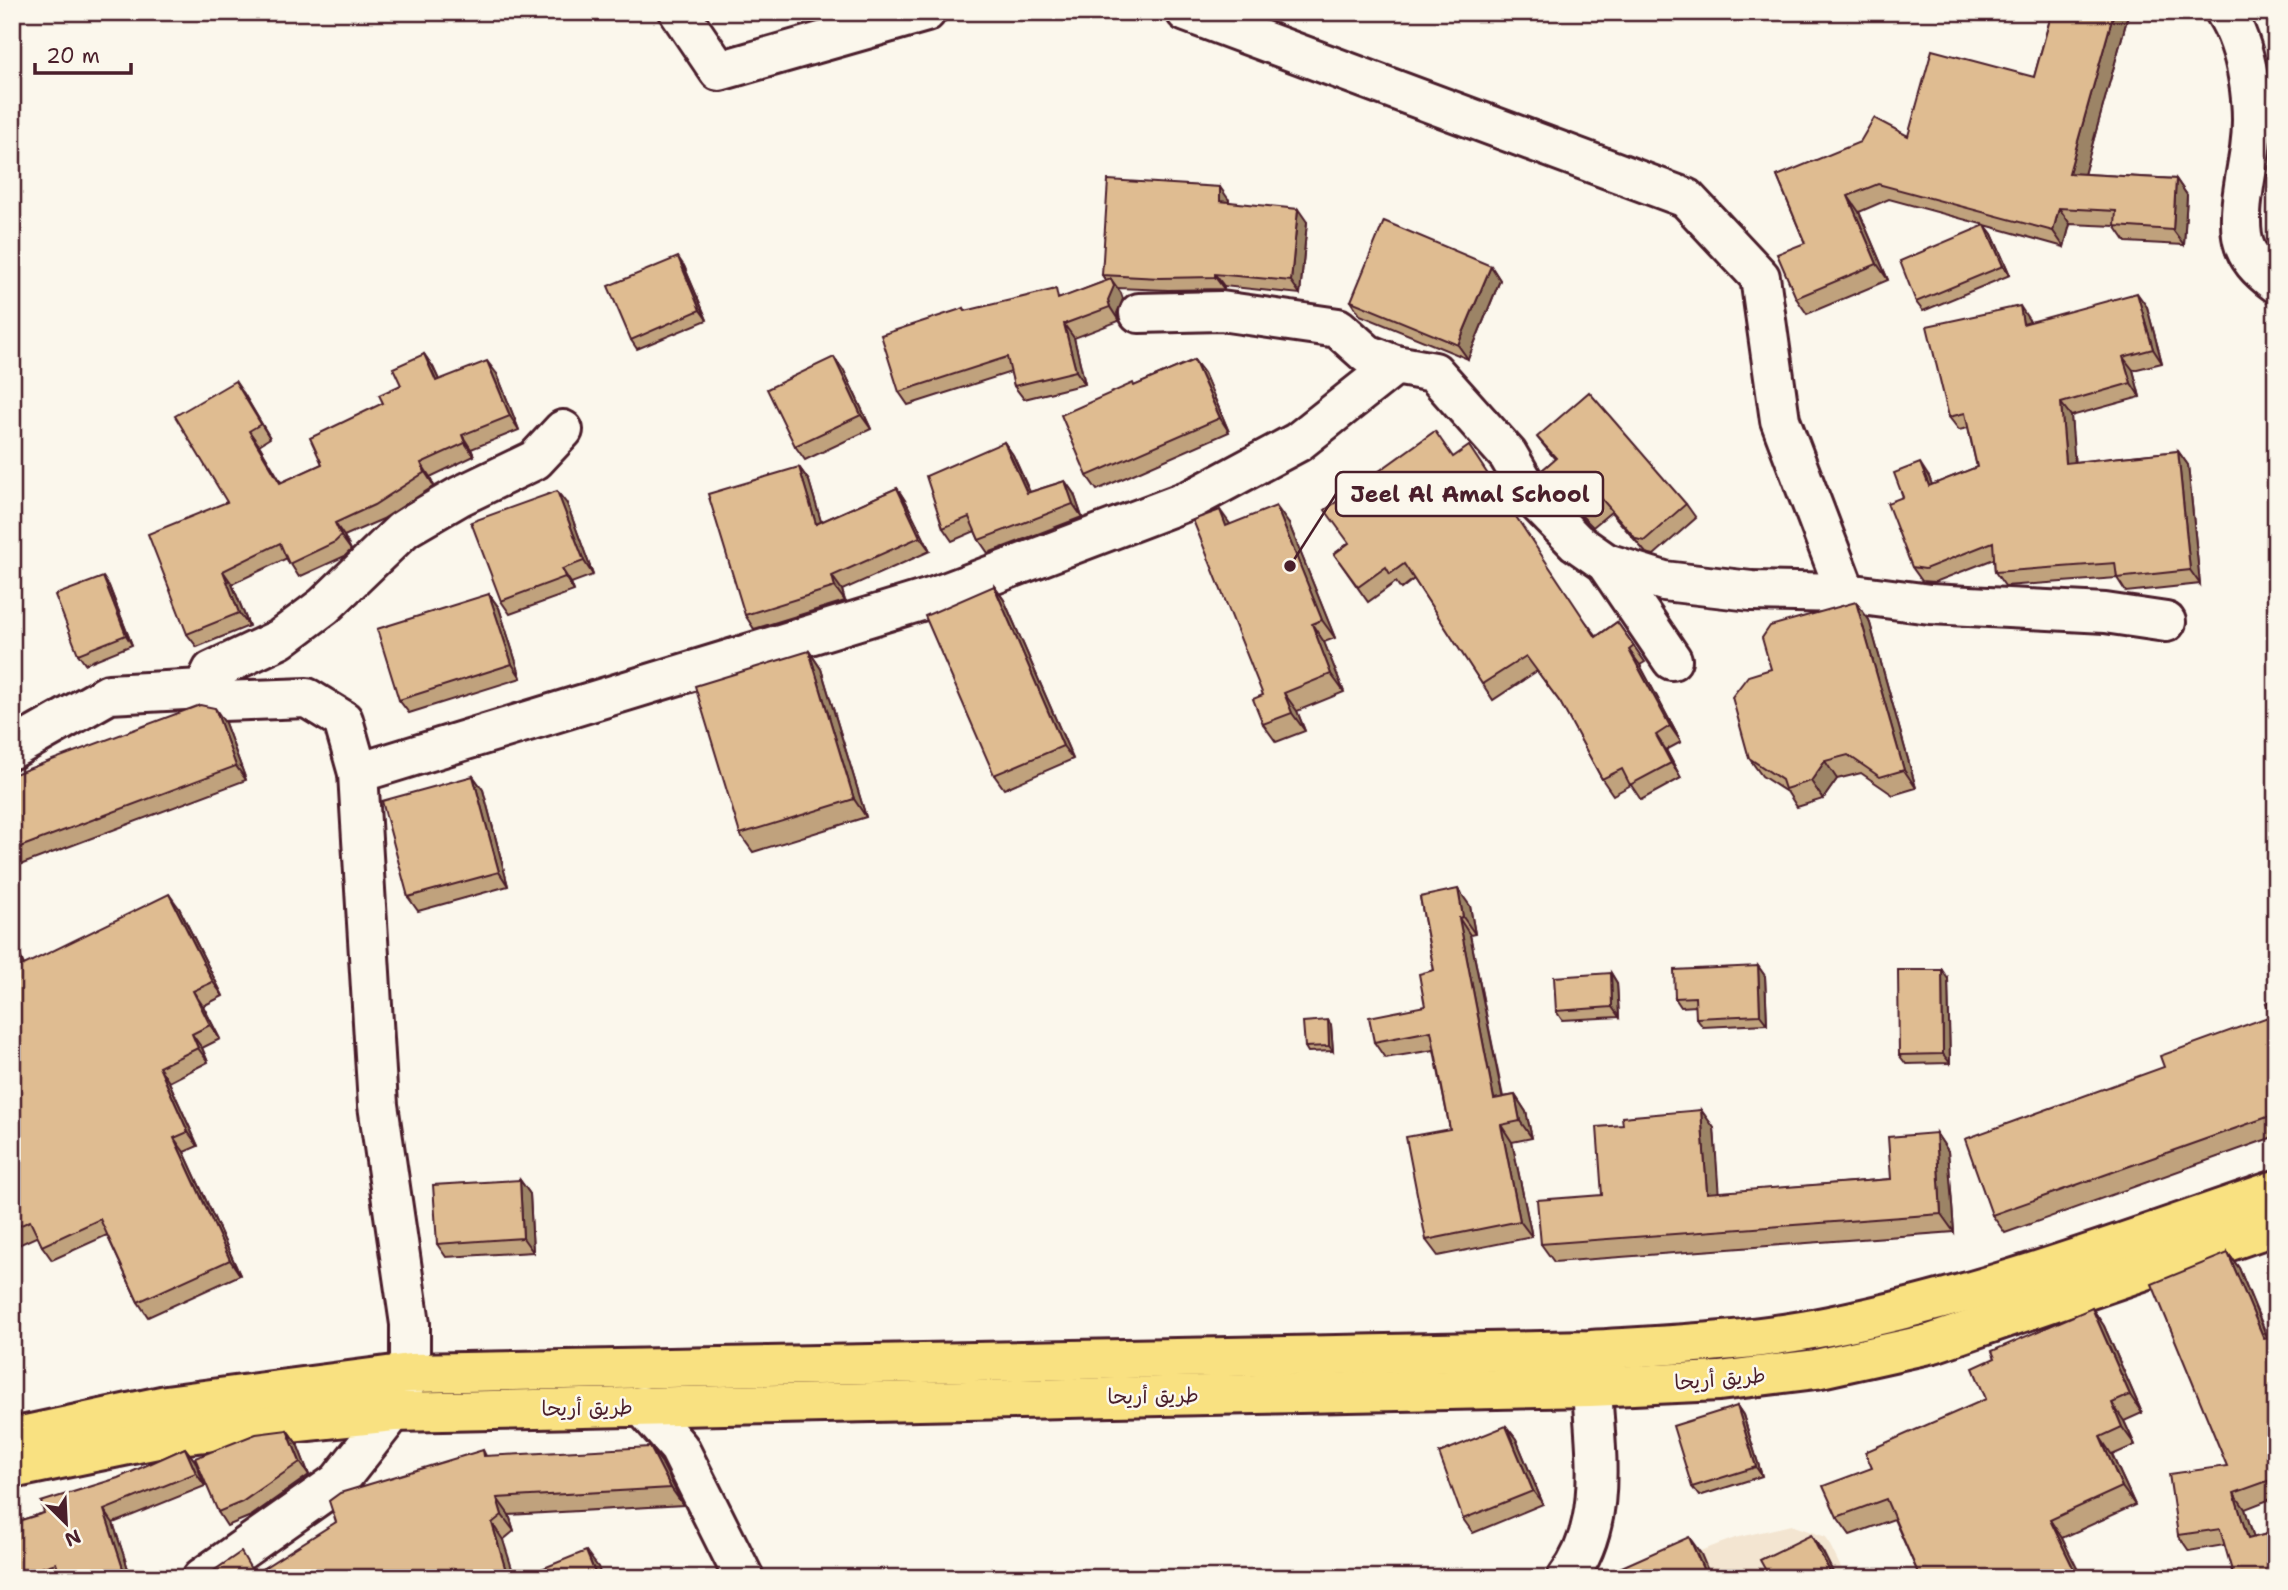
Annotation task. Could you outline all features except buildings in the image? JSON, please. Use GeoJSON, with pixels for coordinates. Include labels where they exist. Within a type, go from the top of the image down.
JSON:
{"type":"FeatureCollection","features":[{"type":"Feature","properties":{"kind":"main road","name":"طريق أريحا"},"geometry":{"type":"LineString","coordinates":[[12,1469],[177,1435],[393,1412],[642,1406],[1591,1369],[1906,1309],[2046,1269],[2276,1190]]}},
{"type":"Feature","properties":{"kind":"main road","name":"طريق أريحا"},"geometry":{"type":"LineString","coordinates":[[12,1438],[166,1405],[410,1373],[1591,1369],[1719,1381],[1816,1369],[1933,1343],[2276,1225]]}},
{"type":"Feature","properties":{"kind":"street"},"geometry":{"type":"LineString","coordinates":[[679,12],[719,71],[926,12]]}},
{"type":"Feature","properties":{"kind":"street"},"geometry":{"type":"LineString","coordinates":[[1186,12],[1686,198],[1760,277],[1780,420],[1846,593]]}},
{"type":"Feature","properties":{"kind":"street"},"geometry":{"type":"LineString","coordinates":[[2225,12],[2241,52],[2250,96],[2251,145],[2242,237],[2255,266],[2276,283]]}},
{"type":"Feature","properties":{"kind":"street"},"geometry":{"type":"LineString","coordinates":[[1139,313],[1221,311],[1338,328],[1367,354],[1395,365],[1434,372],[1508,455],[1533,498],[1576,542],[1606,563],[1677,582],[1751,591],[1846,593],[1930,604],[2105,613],[2166,622]]}},
{"type":"Feature","properties":{"kind":"street"},"geometry":{"type":"LineString","coordinates":[[358,773],[934,597],[1192,499],[1298,442],[1395,365]]}},
{"type":"Feature","properties":{"kind":"street"},"geometry":{"type":"LineString","coordinates":[[204,690],[212,671],[281,639],[324,606],[405,528],[460,496],[535,460],[563,430]]}},
{"type":"Feature","properties":{"kind":"street"},"geometry":{"type":"LineString","coordinates":[[1606,563],[1671,660]]}},
{"type":"Feature","properties":{"kind":"street"},"geometry":{"type":"LineString","coordinates":[[12,749],[109,694],[204,690],[222,701],[307,698],[343,720],[358,773],[379,1105],[410,1324],[410,1373],[393,1412],[338,1482],[202,1578]]}},
{"type":"Feature","properties":{"kind":"street"},"geometry":{"type":"LineString","coordinates":[[1567,1578],[1579,1563],[1587,1542],[1598,1482],[1591,1369]]}},
{"type":"Feature","properties":{"kind":"street"},"geometry":{"type":"LineString","coordinates":[[642,1406],[679,1448],[744,1578]]}},
{"type":"Feature","properties":{"kind":"shaded area"},"geometry":{"type":"Polygon","coordinates":[[[1791,1525],[1826,1537],[1846,1578],[1628,1578],[1735,1538],[1791,1525]]]}},
{"type":"Feature","properties":{"kind":"place","name":"Jeel Al Amal School"},"geometry":{"type":"Point","coordinates":[1290,566]}}]}
